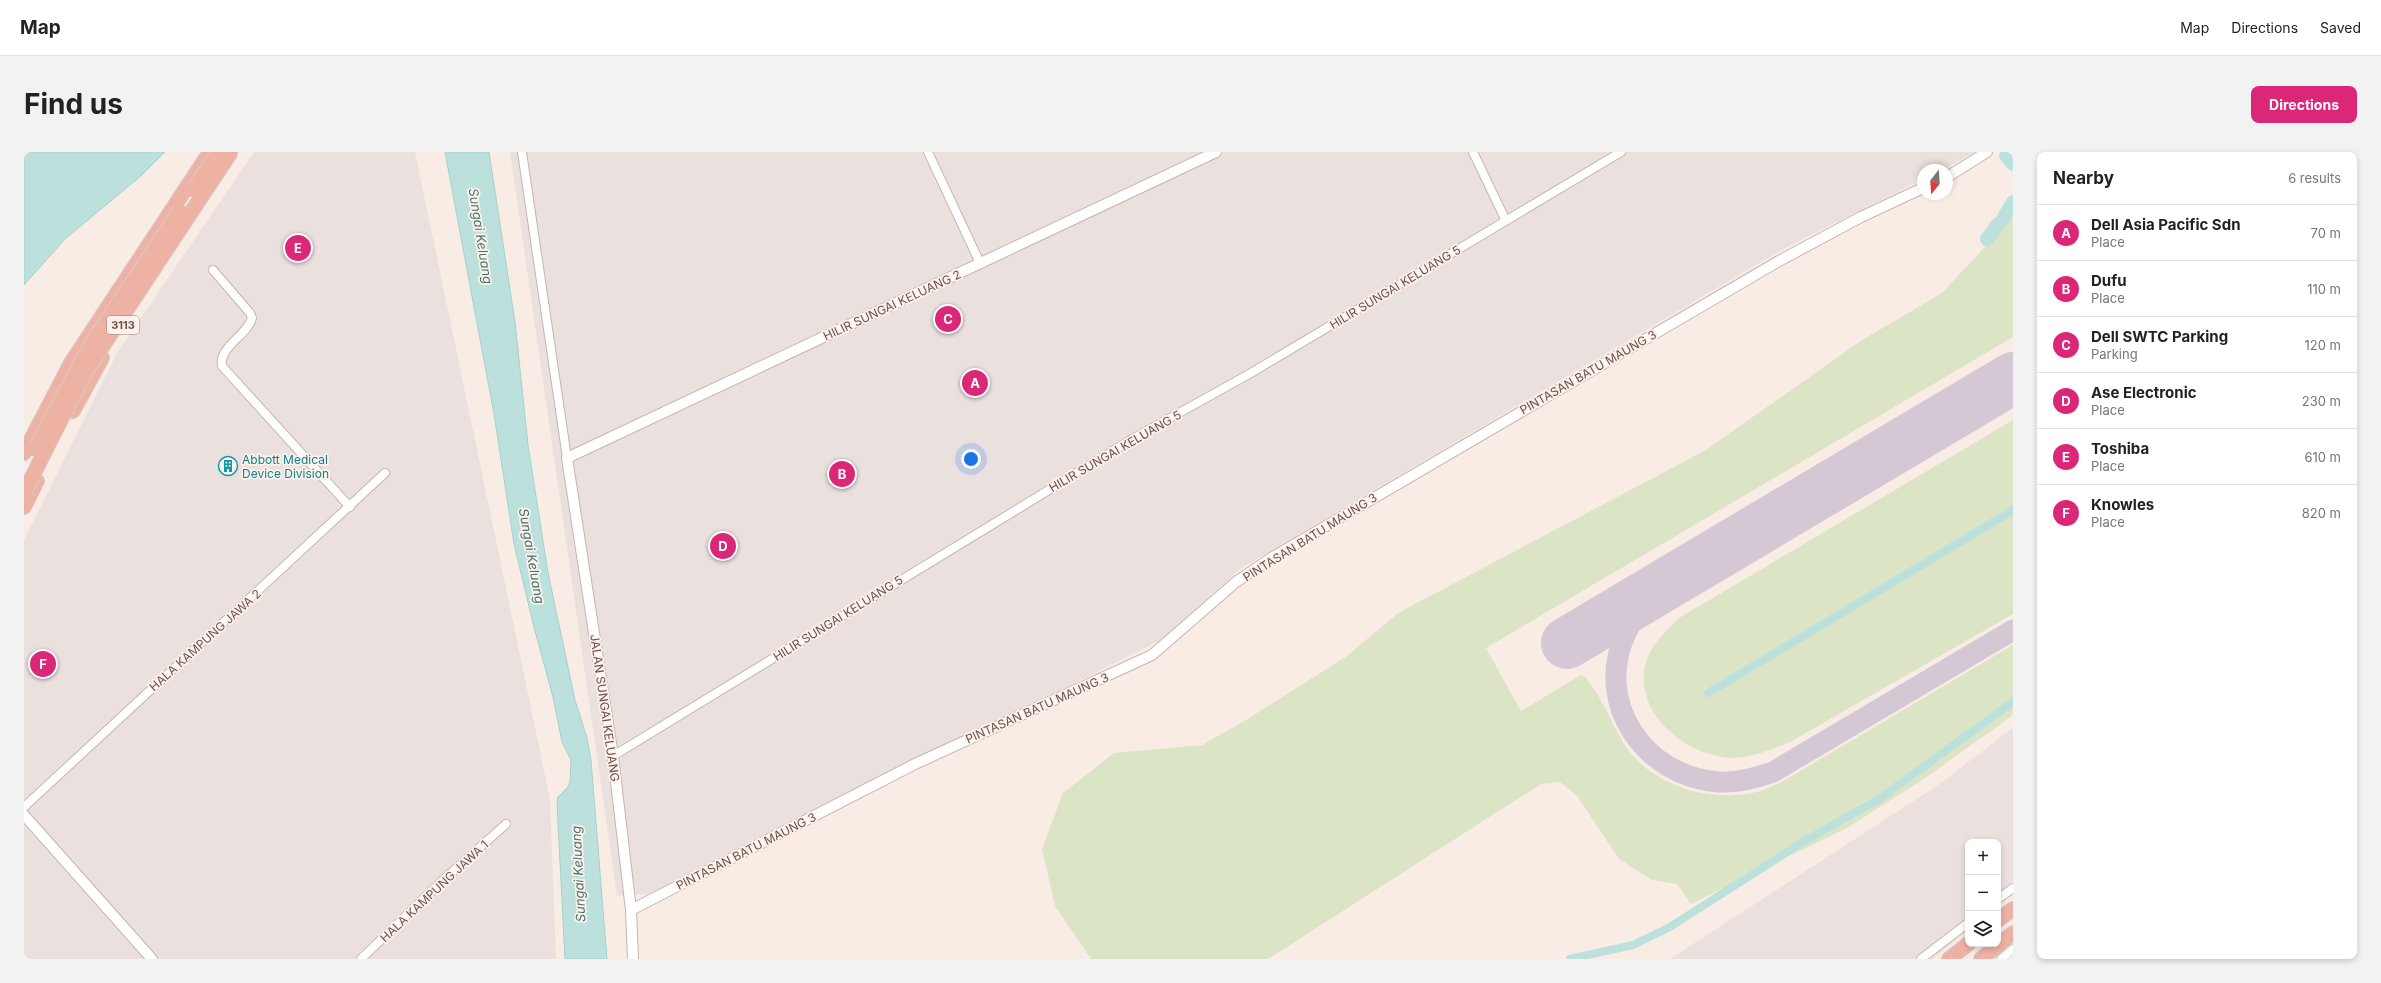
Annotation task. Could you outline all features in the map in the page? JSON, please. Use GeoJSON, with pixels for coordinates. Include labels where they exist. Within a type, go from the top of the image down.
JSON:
{"type":"FeatureCollection","features":[{"type":"Feature","properties":{"kind":"highway","name":"3113"},"geometry":{"type":"LineString","coordinates":[[24,453],[86,339],[210,152]]}},
{"type":"Feature","properties":{"kind":"highway","name":"3113"},"geometry":{"type":"LineString","coordinates":[[24,471],[58,402],[92,343],[219,152]]}},
{"type":"Feature","properties":{"kind":"highway","name":"3113"},"geometry":{"type":"LineString","coordinates":[[24,493],[83,376],[230,152]]}},
{"type":"Feature","properties":{"kind":"highway","name":"3113"},"geometry":{"type":"LineString","coordinates":[[24,507],[72,413],[107,350],[238,152]]}},
{"type":"Feature","properties":{"kind":"highway"},"geometry":{"type":"LineString","coordinates":[[86,339],[87,349],[91,353],[97,354],[107,350]]}},
{"type":"Feature","properties":{"kind":"highway"},"geometry":{"type":"LineString","coordinates":[[2001,918],[2013,909]]}},
{"type":"Feature","properties":{"kind":"highway"},"geometry":{"type":"LineString","coordinates":[[1982,959],[2013,933]]}},
{"type":"Feature","properties":{"kind":"highway"},"geometry":{"type":"LineString","coordinates":[[1949,959],[1965,946]]}},
{"type":"Feature","properties":{"kind":"street"},"geometry":{"type":"LineString","coordinates":[[522,152],[567,458]]}},
{"type":"Feature","properties":{"kind":"street"},"geometry":{"type":"LineString","coordinates":[[928,152],[980,263]]}},
{"type":"Feature","properties":{"kind":"street","name":"HILIR SUNGAI KELUANG 2"},"geometry":{"type":"LineString","coordinates":[[567,458],[1216,152]]}},
{"type":"Feature","properties":{"kind":"street"},"geometry":{"type":"LineString","coordinates":[[1473,152],[1506,221]]}},
{"type":"Feature","properties":{"kind":"street","name":"HILIR SUNGAI KELUANG 5"},"geometry":{"type":"LineString","coordinates":[[613,756],[1134,438],[1251,373],[1621,152]]}},
{"type":"Feature","properties":{"kind":"street"},"geometry":{"type":"LineString","coordinates":[[1953,172],[1987,152]]}},
{"type":"Feature","properties":{"kind":"street","name":"PINTASAN BATU MAUNG 3"},"geometry":{"type":"LineString","coordinates":[[631,910],[915,764],[1121,671],[1152,655],[1236,582],[1273,557],[1779,261],[1861,217],[1917,191]]}},
{"type":"Feature","properties":{"kind":"street"},"geometry":{"type":"LineString","coordinates":[[214,270],[250,313],[252,318],[248,328],[223,355],[222,366],[350,507]]}},
{"type":"Feature","properties":{"kind":"street","name":"JALAN SUNGAI KELUANG"},"geometry":{"type":"LineString","coordinates":[[567,458],[613,756],[631,910],[633,959]]}},
{"type":"Feature","properties":{"kind":"street","name":"HALA KAMPUNG JAWA 2"},"geometry":{"type":"LineString","coordinates":[[24,807],[385,473]]}},
{"type":"Feature","properties":{"kind":"street"},"geometry":{"type":"LineString","coordinates":[[24,815],[152,959]]}},
{"type":"Feature","properties":{"kind":"street","name":"HALA KAMPUNG JAWA 1"},"geometry":{"type":"LineString","coordinates":[[361,959],[442,881],[506,824]]}},
{"type":"Feature","properties":{"kind":"street"},"geometry":{"type":"LineString","coordinates":[[2001,897],[2013,888]]}},
{"type":"Feature","properties":{"kind":"street"},"geometry":{"type":"LineString","coordinates":[[1921,959],[1965,925]]}},
{"type":"Feature","properties":{"kind":"street"},"geometry":{"type":"LineString","coordinates":[[2001,959],[2013,949]]}},
{"type":"Feature","properties":{"kind":"shaded area"},"geometry":{"type":"Polygon","coordinates":[[[254,152],[415,152],[550,799],[556,959],[24,959],[24,540],[117,353],[254,152]]]}},
{"type":"Feature","properties":{"kind":"shaded area"},"geometry":{"type":"Polygon","coordinates":[[[510,152],[1975,152],[1953,164],[1917,164],[1917,182],[1785,248],[1240,569],[1163,639],[653,894],[617,896],[510,152]]]}},
{"type":"Feature","properties":{"kind":"shaded area"},"geometry":{"type":"Polygon","coordinates":[[[2013,728],[2013,893],[2001,903],[2001,839],[1965,839],[1965,932],[1933,959],[1670,959],[1935,787],[2013,728]]]}},
{"type":"Feature","properties":{"kind":"green space"},"geometry":{"type":"Polygon","coordinates":[[[2013,217],[2013,337],[1486,648],[1521,711],[1581,675],[1584,676],[1601,700],[1626,747],[1638,761],[1652,773],[1668,782],[1686,789],[1704,793],[1723,795],[1742,794],[1760,791],[1782,781],[2013,645],[2013,715],[1925,778],[1847,828],[1691,904],[1677,884],[1652,880],[1619,859],[1577,796],[1560,782],[1541,784],[1268,959],[1091,959],[1055,906],[1042,849],[1063,793],[1114,753],[1202,745],[1246,720],[1347,656],[1398,613],[1706,450],[1862,340],[1942,293],[2013,217]]]}},
{"type":"Feature","properties":{"kind":"green space"},"geometry":{"type":"Polygon","coordinates":[[[2013,420],[2013,614],[1790,742],[1765,751],[1748,756],[1731,758],[1706,753],[1690,746],[1676,737],[1663,725],[1653,711],[1646,696],[1644,680],[1646,662],[1655,643],[1679,618],[2013,420]]]}},
{"type":"Feature","properties":{"kind":"water"},"geometry":{"type":"Polygon","coordinates":[[[24,152],[165,152],[142,175],[65,239],[24,285],[24,152]]]}},
{"type":"Feature","properties":{"kind":"water","name":"Sungai Keluang"},"geometry":{"type":"Polygon","coordinates":[[[445,152],[489,152],[515,322],[528,445],[548,573],[575,700],[587,738],[591,760],[607,959],[565,959],[557,804],[558,797],[568,787],[570,782],[571,760],[562,742],[553,697],[514,544],[494,414],[445,152]]]}},
{"type":"Feature","properties":{"kind":"waterway"},"geometry":{"type":"LineString","coordinates":[[2006,156],[2013,164]]}},
{"type":"Feature","properties":{"kind":"waterway"},"geometry":{"type":"LineString","coordinates":[[2003,219],[2013,202]]}},
{"type":"Feature","properties":{"kind":"waterway"},"geometry":{"type":"LineString","coordinates":[[1987,239],[1998,224]]}},
{"type":"Feature","properties":{"kind":"waterway"},"geometry":{"type":"LineString","coordinates":[[1708,693],[2013,510]]}},
{"type":"Feature","properties":{"kind":"waterway"},"geometry":{"type":"LineString","coordinates":[[1570,959],[1633,945],[1670,927],[1801,843],[1879,799],[2013,702]]}},
{"type":"Feature","properties":{"kind":"taxiway"},"geometry":{"type":"LineString","coordinates":[[1672,581],[1640,611],[1626,633],[1617,659],[1616,685],[1621,710],[1632,732],[1648,751],[1669,766],[1692,777],[1719,782],[1746,780],[1773,772],[2013,630]]}},
{"type":"Feature","properties":{"kind":"runway"},"geometry":{"type":"LineString","coordinates":[[1567,643],[2013,378]]}},
{"type":"Feature","properties":{"kind":"place","name":"Toshiba"},"geometry":{"type":"Point","coordinates":[298,248]}},
{"type":"Feature","properties":{"kind":"place","name":"Dell SWTC Parking"},"geometry":{"type":"Point","coordinates":[948,319]}},
{"type":"Feature","properties":{"kind":"place","name":"Dell Asia Pacific Sdn"},"geometry":{"type":"Point","coordinates":[975,383]}},
{"type":"Feature","properties":{"kind":"place","name":"Abbott Medical Device Division"},"geometry":{"type":"Point","coordinates":[228,466]}},
{"type":"Feature","properties":{"kind":"place","name":"Dufu"},"geometry":{"type":"Point","coordinates":[842,474]}},
{"type":"Feature","properties":{"kind":"place","name":"Ase Electronic"},"geometry":{"type":"Point","coordinates":[723,546]}},
{"type":"Feature","properties":{"kind":"place","name":"Knowles"},"geometry":{"type":"Point","coordinates":[43,664]}}]}
